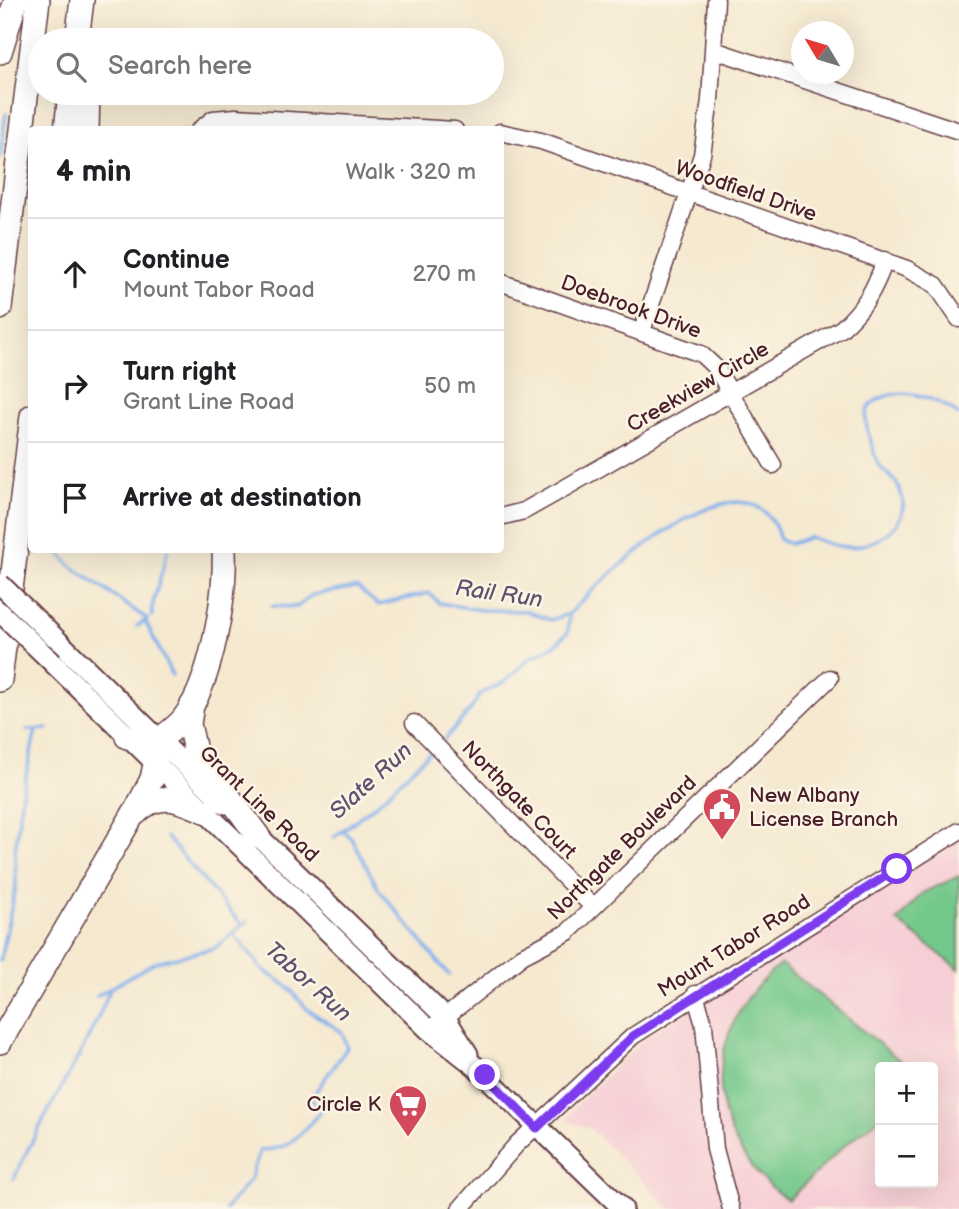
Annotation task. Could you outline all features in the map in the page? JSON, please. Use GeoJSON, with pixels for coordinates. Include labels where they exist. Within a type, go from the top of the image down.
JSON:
{"type":"FeatureCollection","features":[{"type":"Feature","properties":{"kind":"highway"},"geometry":{"type":"LineString","coordinates":[[0,52],[16,0]]}},
{"type":"Feature","properties":{"kind":"highway"},"geometry":{"type":"LineString","coordinates":[[35,28],[38,0]]}},
{"type":"Feature","properties":{"kind":"highway"},"geometry":{"type":"LineString","coordinates":[[78,28],[82,0]]}},
{"type":"Feature","properties":{"kind":"highway"},"geometry":{"type":"LineString","coordinates":[[92,28],[94,0]]}},
{"type":"Feature","properties":{"kind":"highway"},"geometry":{"type":"LineString","coordinates":[[0,308],[28,81]]}},
{"type":"Feature","properties":{"kind":"highway"},"geometry":{"type":"LineString","coordinates":[[67,126],[69,105]]}},
{"type":"Feature","properties":{"kind":"highway"},"geometry":{"type":"LineString","coordinates":[[88,105],[88,126]]}},
{"type":"Feature","properties":{"kind":"highway"},"geometry":{"type":"LineString","coordinates":[[0,680],[28,449]]}},
{"type":"Feature","properties":{"kind":"highway"},"geometry":{"type":"LineString","coordinates":[[224,553],[224,591],[209,658],[192,705],[189,724],[195,751],[258,835]]}},
{"type":"Feature","properties":{"kind":"highway"},"geometry":{"type":"LineString","coordinates":[[0,1042],[128,824],[152,779],[158,750],[192,705]]}},
{"type":"Feature","properties":{"kind":"highway"},"geometry":{"type":"LineString","coordinates":[[127,737],[158,750]]}},
{"type":"Feature","properties":{"kind":"highway"},"geometry":{"type":"LineString","coordinates":[[128,824],[147,803],[164,797],[180,799],[207,812]]}},
{"type":"Feature","properties":{"kind":"main road","name":"Grant Line Road"},"geometry":{"type":"LineString","coordinates":[[0,584],[53,636],[158,750],[207,812],[429,1030],[475,1066],[623,1209]]}},
{"type":"Feature","properties":{"kind":"main road"},"geometry":{"type":"LineString","coordinates":[[0,612],[127,737]]}},
{"type":"Feature","properties":{"kind":"main road","name":"Grant Line Road"},"geometry":{"type":"LineString","coordinates":[[158,750],[258,835],[445,1017],[475,1066]]}},
{"type":"Feature","properties":{"kind":"street"},"geometry":{"type":"LineString","coordinates":[[642,331],[690,195],[705,141],[716,0]]}},
{"type":"Feature","properties":{"kind":"street"},"geometry":{"type":"LineString","coordinates":[[714,50],[959,131]]}},
{"type":"Feature","properties":{"kind":"street"},"geometry":{"type":"LineString","coordinates":[[204,126],[213,119],[236,117],[387,126]]}},
{"type":"Feature","properties":{"kind":"street","name":"Woodfield Drive"},"geometry":{"type":"LineString","coordinates":[[504,133],[534,139],[690,195],[885,260],[936,285],[959,319]]}},
{"type":"Feature","properties":{"kind":"street","name":"Creekview Circle"},"geometry":{"type":"LineString","coordinates":[[504,516],[534,505],[841,329],[859,313],[871,296],[885,260]]}},
{"type":"Feature","properties":{"kind":"street","name":"Doebrook Drive"},"geometry":{"type":"LineString","coordinates":[[504,283],[701,354],[716,368],[773,465]]}},
{"type":"Feature","properties":{"kind":"street","name":"Northgate Boulevard"},"geometry":{"type":"LineString","coordinates":[[429,1030],[519,958],[568,932],[830,678]]}},
{"type":"Feature","properties":{"kind":"street","name":"Northgate Court"},"geometry":{"type":"LineString","coordinates":[[414,723],[593,906]]}},
{"type":"Feature","properties":{"kind":"street","name":"Mount Tabor Road"},"geometry":{"type":"LineString","coordinates":[[460,1209],[517,1143],[537,1128],[619,1047],[695,994],[959,831]]}},
{"type":"Feature","properties":{"kind":"street"},"geometry":{"type":"LineString","coordinates":[[695,994],[704,1025],[715,1149],[731,1209]]}},
{"type":"Feature","properties":{"kind":"shaded area"},"geometry":{"type":"Polygon","coordinates":[[[959,837],[959,1209],[671,1209],[590,1128],[566,1121],[572,1110],[645,1038],[959,837]]]}},
{"type":"Feature","properties":{"kind":"green space"},"geometry":{"type":"Polygon","coordinates":[[[959,876],[959,969],[897,921],[922,893],[959,876]]]}},
{"type":"Feature","properties":{"kind":"green space"},"geometry":{"type":"Polygon","coordinates":[[[781,964],[902,1062],[875,1062],[875,1122],[845,1145],[788,1200],[759,1175],[739,1147],[726,1116],[721,1084],[724,1051],[735,1020],[754,990],[781,964]]]}},
{"type":"Feature","properties":{"kind":"waterway"},"geometry":{"type":"LineString","coordinates":[[0,158],[6,114]]}},
{"type":"Feature","properties":{"kind":"waterway","name":"Slate Run"},"geometry":{"type":"LineString","coordinates":[[444,740],[472,708],[480,694],[504,682],[530,658],[554,646],[568,632],[569,614],[613,572],[644,546],[678,524],[710,508],[740,502],[764,512],[780,540],[790,544],[810,537],[835,546],[851,547],[867,544],[884,535],[896,524],[903,510],[903,502],[897,484],[881,468],[876,458],[866,419],[870,406],[883,397],[902,393],[919,395],[959,415]]}},
{"type":"Feature","properties":{"kind":"waterway"},"geometry":{"type":"LineString","coordinates":[[60,553],[71,566],[147,619]]}},
{"type":"Feature","properties":{"kind":"waterway"},"geometry":{"type":"LineString","coordinates":[[152,616],[152,607],[167,553]]}},
{"type":"Feature","properties":{"kind":"waterway","name":"Rail Run"},"geometry":{"type":"LineString","coordinates":[[272,606],[297,607],[312,595],[357,587],[378,605],[429,593],[439,603],[481,610],[527,611],[550,620],[569,614]]}},
{"type":"Feature","properties":{"kind":"waterway","name":"Rail Run"},"geometry":{"type":"LineString","coordinates":[[137,626],[147,620]]}},
{"type":"Feature","properties":{"kind":"waterway"},"geometry":{"type":"LineString","coordinates":[[145,621],[172,675]]}},
{"type":"Feature","properties":{"kind":"waterway","name":"Rail Run"},"geometry":{"type":"LineString","coordinates":[[27,730],[48,729]]}},
{"type":"Feature","properties":{"kind":"waterway"},"geometry":{"type":"LineString","coordinates":[[0,961],[16,886],[15,851],[22,794],[36,730]]}},
{"type":"Feature","properties":{"kind":"waterway","name":"Slate Run"},"geometry":{"type":"LineString","coordinates":[[334,837],[378,803],[432,750]]}},
{"type":"Feature","properties":{"kind":"waterway"},"geometry":{"type":"LineString","coordinates":[[342,831],[351,837],[379,890],[449,975]]}},
{"type":"Feature","properties":{"kind":"waterway"},"geometry":{"type":"LineString","coordinates":[[166,837],[242,925]]}},
{"type":"Feature","properties":{"kind":"waterway","name":"Slate Run"},"geometry":{"type":"LineString","coordinates":[[97,996],[155,962],[215,948],[248,921]]}},
{"type":"Feature","properties":{"kind":"waterway","name":"Tabor Run"},"geometry":{"type":"LineString","coordinates":[[226,1209],[250,1180],[260,1150],[288,1144],[302,1133],[321,1111],[311,1098],[347,1048],[342,1032],[308,1010],[287,986],[263,970],[233,933]]}},
{"type":"Feature","properties":{"kind":"waterway"},"geometry":{"type":"LineString","coordinates":[[14,1179],[110,989]]}},
{"type":"Feature","properties":{"kind":"place","name":"New Albany License Branch"},"geometry":{"type":"Point","coordinates":[722,841]}},
{"type":"Feature","properties":{"kind":"place","name":"Circle K"},"geometry":{"type":"Point","coordinates":[408,1138]}},
{"type":"Feature","properties":{"kind":"route"},"geometry":{"type":"LineString","coordinates":[[485,1075],[537,1128],[597,1067],[633,1036],[687,999],[897,869]]}}]}
